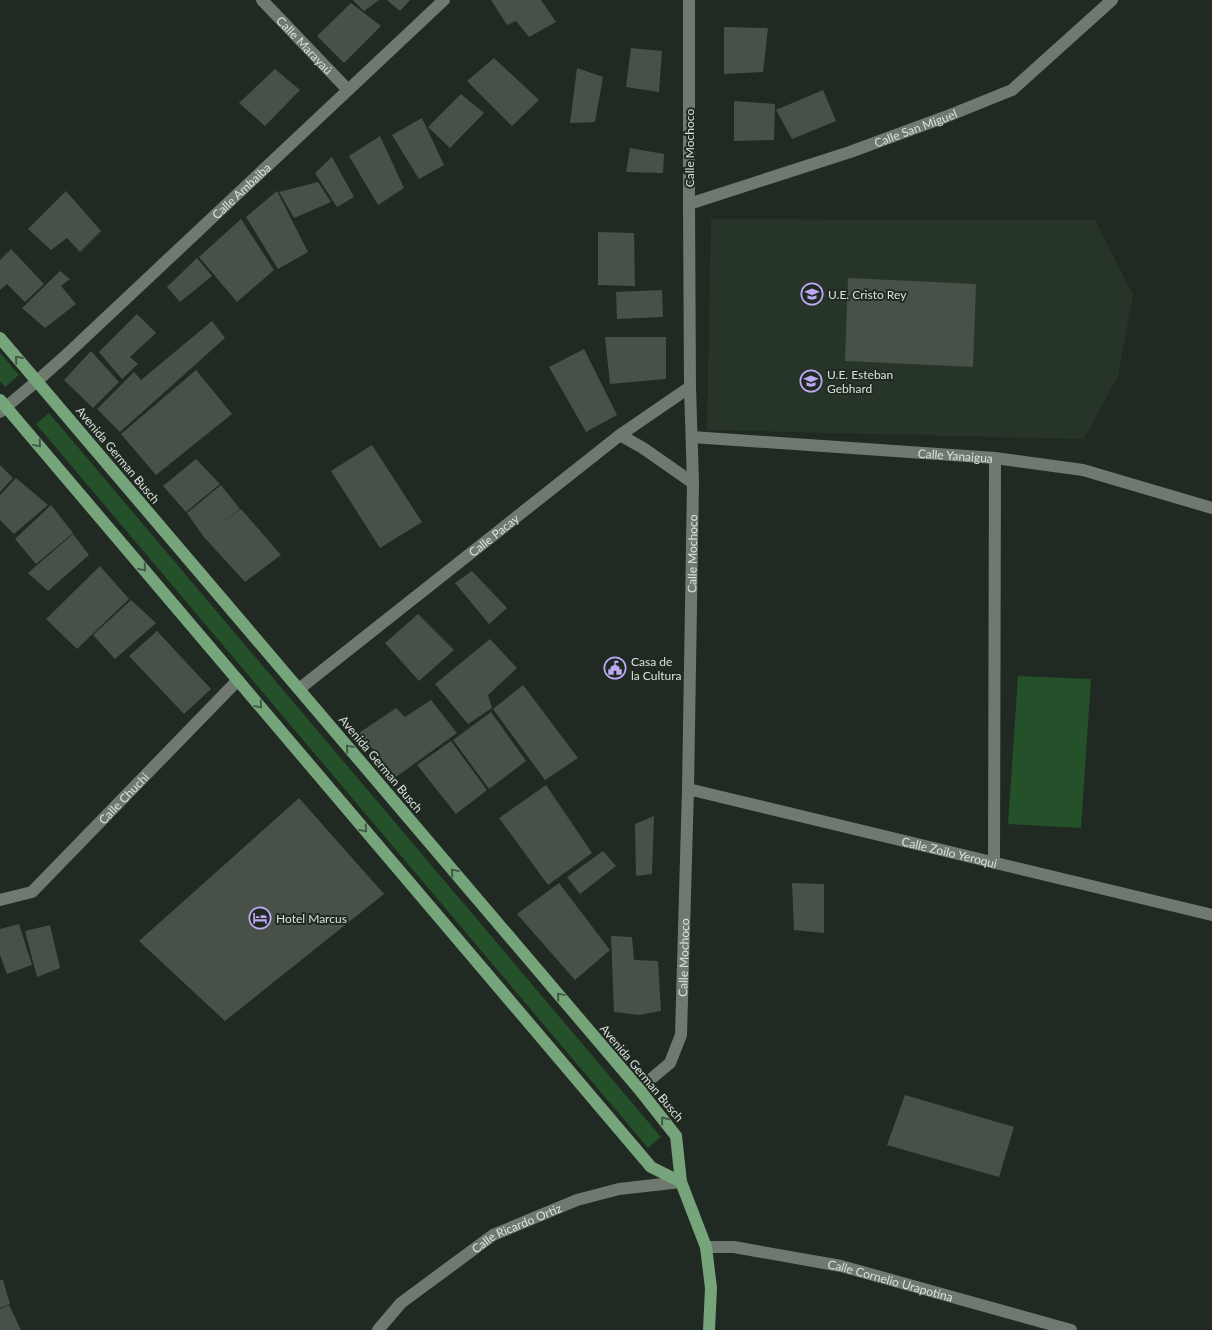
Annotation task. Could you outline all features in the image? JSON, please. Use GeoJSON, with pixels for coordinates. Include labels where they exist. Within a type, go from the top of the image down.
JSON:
{"type":"FeatureCollection","features":[{"type":"Feature","properties":{"kind":"main road","name":"Avenida German Busch"},"geometry":{"type":"LineString","coordinates":[[0,338],[676,1136],[681,1182],[706,1247],[711,1288],[709,1330]]}},
{"type":"Feature","properties":{"kind":"main road"},"geometry":{"type":"LineString","coordinates":[[2,406],[238,680],[651,1167],[681,1182]]}},
{"type":"Feature","properties":{"kind":"street","name":"Calle Marayaú"},"geometry":{"type":"LineString","coordinates":[[262,0],[348,90]]}},
{"type":"Feature","properties":{"kind":"street","name":"Calle Ambaiba"},"geometry":{"type":"LineString","coordinates":[[2,406],[37,381],[444,0]]}},
{"type":"Feature","properties":{"kind":"street","name":"Calle Mochoco"},"geometry":{"type":"LineString","coordinates":[[638,1089],[670,1063],[681,1035],[688,789],[693,483],[690,386],[689,0]]}},
{"type":"Feature","properties":{"kind":"street","name":"Calle San Miguel"},"geometry":{"type":"LineString","coordinates":[[689,204],[850,152],[946,117],[1012,90],[1112,0]]}},
{"type":"Feature","properties":{"kind":"street","name":"Calle Pacay"},"geometry":{"type":"LineString","coordinates":[[299,689],[620,435],[690,386]]}},
{"type":"Feature","properties":{"kind":"street"},"geometry":{"type":"LineString","coordinates":[[620,435],[643,448],[693,483]]}},
{"type":"Feature","properties":{"kind":"street","name":"Calle Yanaigua"},"geometry":{"type":"LineString","coordinates":[[692,437],[995,458],[1083,470],[1212,508]]}},
{"type":"Feature","properties":{"kind":"street"},"geometry":{"type":"LineString","coordinates":[[994,863],[995,458]]}},
{"type":"Feature","properties":{"kind":"street","name":"Calle Chuchi"},"geometry":{"type":"LineString","coordinates":[[0,900],[32,892],[238,680]]}},
{"type":"Feature","properties":{"kind":"street","name":"Calle Zoilo Yeroqui"},"geometry":{"type":"LineString","coordinates":[[688,789],[1212,914]]}},
{"type":"Feature","properties":{"kind":"street","name":"Calle Ricardo Ortiz"},"geometry":{"type":"LineString","coordinates":[[378,1330],[401,1303],[493,1235],[577,1200],[619,1189],[681,1182]]}},
{"type":"Feature","properties":{"kind":"street","name":"Calle Cornelio Urapotina"},"geometry":{"type":"LineString","coordinates":[[706,1247],[734,1247],[841,1266],[1071,1330]]}},
{"type":"Feature","properties":{"kind":"shaded area"},"geometry":{"type":"Polygon","coordinates":[[[711,219],[1095,220],[1133,295],[1118,376],[1084,439],[707,430],[711,219]]]}},
{"type":"Feature","properties":{"kind":"green space"},"geometry":{"type":"Polygon","coordinates":[[[0,353],[19,375],[5,387],[0,381],[0,353]]]}},
{"type":"Feature","properties":{"kind":"green space"},"geometry":{"type":"Polygon","coordinates":[[[49,413],[661,1137],[648,1148],[36,424],[49,413]]]}},
{"type":"Feature","properties":{"kind":"green space"},"geometry":{"type":"Polygon","coordinates":[[[1018,676],[1091,679],[1081,828],[1008,824],[1018,676]]]}},
{"type":"Feature","properties":{"kind":"building"},"geometry":{"type":"Polygon","coordinates":[[[353,0],[379,0],[364,11],[353,0]]]}},
{"type":"Feature","properties":{"kind":"building"},"geometry":{"type":"Polygon","coordinates":[[[387,0],[410,0],[400,11],[387,0]]]}},
{"type":"Feature","properties":{"kind":"building"},"geometry":{"type":"Polygon","coordinates":[[[491,0],[541,0],[556,22],[529,37],[516,21],[507,25],[491,0]]]}},
{"type":"Feature","properties":{"kind":"building"},"geometry":{"type":"Polygon","coordinates":[[[351,3],[381,26],[344,63],[317,36],[351,3]]]}},
{"type":"Feature","properties":{"kind":"building"},"geometry":{"type":"Polygon","coordinates":[[[724,27],[768,28],[763,72],[724,74],[724,27]]]}},
{"type":"Feature","properties":{"kind":"building"},"geometry":{"type":"Polygon","coordinates":[[[631,48],[662,51],[659,92],[626,87],[631,48]]]}},
{"type":"Feature","properties":{"kind":"building"},"geometry":{"type":"Polygon","coordinates":[[[494,58],[539,100],[512,126],[467,81],[494,58]]]}},
{"type":"Feature","properties":{"kind":"building"},"geometry":{"type":"Polygon","coordinates":[[[577,68],[603,77],[595,122],[570,123],[577,68]]]}},
{"type":"Feature","properties":{"kind":"building"},"geometry":{"type":"Polygon","coordinates":[[[275,69],[300,90],[265,126],[239,103],[275,69]]]}},
{"type":"Feature","properties":{"kind":"building"},"geometry":{"type":"Polygon","coordinates":[[[823,90],[836,121],[792,139],[776,110],[823,90]]]}},
{"type":"Feature","properties":{"kind":"building"},"geometry":{"type":"Polygon","coordinates":[[[461,94],[484,113],[450,148],[428,127],[461,94]]]}},
{"type":"Feature","properties":{"kind":"building"},"geometry":{"type":"Polygon","coordinates":[[[734,101],[775,104],[774,140],[734,141],[734,101]]]}},
{"type":"Feature","properties":{"kind":"building"},"geometry":{"type":"Polygon","coordinates":[[[422,118],[444,165],[419,179],[392,135],[422,118]]]}},
{"type":"Feature","properties":{"kind":"building"},"geometry":{"type":"Polygon","coordinates":[[[380,136],[404,188],[378,205],[349,156],[380,136]]]}},
{"type":"Feature","properties":{"kind":"building"},"geometry":{"type":"Polygon","coordinates":[[[630,148],[664,154],[663,173],[626,172],[630,148]]]}},
{"type":"Feature","properties":{"kind":"building"},"geometry":{"type":"Polygon","coordinates":[[[332,157],[354,197],[337,207],[315,173],[332,157]]]}},
{"type":"Feature","properties":{"kind":"building"},"geometry":{"type":"Polygon","coordinates":[[[318,182],[331,202],[294,218],[279,192],[318,182]]]}},
{"type":"Feature","properties":{"kind":"building"},"geometry":{"type":"Polygon","coordinates":[[[66,191],[101,231],[80,252],[67,238],[51,250],[28,229],[66,191]]]}},
{"type":"Feature","properties":{"kind":"building"},"geometry":{"type":"Polygon","coordinates":[[[277,191],[308,252],[278,269],[246,217],[277,191]]]}},
{"type":"Feature","properties":{"kind":"building"},"geometry":{"type":"Polygon","coordinates":[[[241,219],[274,270],[237,302],[199,257],[241,219]]]}},
{"type":"Feature","properties":{"kind":"building"},"geometry":{"type":"Polygon","coordinates":[[[598,232],[634,233],[635,286],[598,285],[598,232]]]}},
{"type":"Feature","properties":{"kind":"building"},"geometry":{"type":"Polygon","coordinates":[[[11,249],[44,284],[25,302],[7,284],[0,290],[0,260],[11,249]]]}},
{"type":"Feature","properties":{"kind":"building"},"geometry":{"type":"Polygon","coordinates":[[[197,258],[212,276],[180,302],[167,287],[197,258]]]}},
{"type":"Feature","properties":{"kind":"building"},"geometry":{"type":"Polygon","coordinates":[[[60,271],[70,279],[61,286],[76,304],[45,328],[22,308],[60,271]]]}},
{"type":"Feature","properties":{"kind":"building"},"geometry":{"type":"Polygon","coordinates":[[[848,278],[976,284],[973,367],[845,361],[848,278]]]}},
{"type":"Feature","properties":{"kind":"building"},"geometry":{"type":"Polygon","coordinates":[[[662,290],[663,317],[617,319],[616,292],[662,290]]]}},
{"type":"Feature","properties":{"kind":"building"},"geometry":{"type":"Polygon","coordinates":[[[137,314],[156,333],[130,357],[138,364],[122,379],[99,352],[137,314]]]}},
{"type":"Feature","properties":{"kind":"building"},"geometry":{"type":"Polygon","coordinates":[[[212,321],[225,338],[120,432],[97,409],[134,372],[141,380],[212,321]]]}},
{"type":"Feature","properties":{"kind":"building"},"geometry":{"type":"Polygon","coordinates":[[[605,337],[666,337],[666,379],[610,384],[605,337]]]}},
{"type":"Feature","properties":{"kind":"building"},"geometry":{"type":"Polygon","coordinates":[[[584,349],[617,415],[586,432],[549,367],[584,349]]]}},
{"type":"Feature","properties":{"kind":"building"},"geometry":{"type":"Polygon","coordinates":[[[91,351],[119,382],[93,408],[64,380],[91,351]]]}},
{"type":"Feature","properties":{"kind":"building"},"geometry":{"type":"Polygon","coordinates":[[[196,370],[232,414],[156,475],[121,434],[196,370]]]}},
{"type":"Feature","properties":{"kind":"building"},"geometry":{"type":"Polygon","coordinates":[[[372,445],[422,522],[380,548],[331,471],[372,445]]]}},
{"type":"Feature","properties":{"kind":"building"},"geometry":{"type":"Polygon","coordinates":[[[196,459],[220,484],[186,512],[163,486],[196,459]]]}},
{"type":"Feature","properties":{"kind":"building"},"geometry":{"type":"Polygon","coordinates":[[[0,465],[13,478],[0,492],[0,465]]]}},
{"type":"Feature","properties":{"kind":"building"},"geometry":{"type":"Polygon","coordinates":[[[16,478],[48,505],[14,534],[0,520],[0,495],[16,478]]]}},
{"type":"Feature","properties":{"kind":"building"},"geometry":{"type":"Polygon","coordinates":[[[221,485],[240,509],[215,527],[241,509],[281,555],[245,582],[203,536],[187,513],[221,485]]]}},
{"type":"Feature","properties":{"kind":"building"},"geometry":{"type":"Polygon","coordinates":[[[51,505],[73,533],[36,564],[15,539],[51,505]]]}},
{"type":"Feature","properties":{"kind":"building"},"geometry":{"type":"Polygon","coordinates":[[[73,534],[89,555],[48,591],[28,573],[73,534]]]}},
{"type":"Feature","properties":{"kind":"building"},"geometry":{"type":"Polygon","coordinates":[[[100,566],[129,599],[77,649],[46,619],[100,566]]]}},
{"type":"Feature","properties":{"kind":"building"},"geometry":{"type":"Polygon","coordinates":[[[472,571],[507,608],[489,624],[455,583],[472,571]]]}},
{"type":"Feature","properties":{"kind":"building"},"geometry":{"type":"Polygon","coordinates":[[[131,600],[156,623],[115,659],[93,635],[131,600]]]}},
{"type":"Feature","properties":{"kind":"building"},"geometry":{"type":"Polygon","coordinates":[[[418,614],[454,650],[419,681],[385,643],[418,614]]]}},
{"type":"Feature","properties":{"kind":"building"},"geometry":{"type":"Polygon","coordinates":[[[157,631],[211,689],[184,714],[129,656],[157,631]]]}},
{"type":"Feature","properties":{"kind":"building"},"geometry":{"type":"Polygon","coordinates":[[[490,639],[517,668],[488,695],[492,708],[468,724],[435,684],[490,639]]]}},
{"type":"Feature","properties":{"kind":"building"},"geometry":{"type":"Polygon","coordinates":[[[523,685],[578,758],[545,780],[493,709],[523,685]]]}},
{"type":"Feature","properties":{"kind":"building"},"geometry":{"type":"Polygon","coordinates":[[[431,700],[457,733],[396,777],[359,733],[396,708],[405,717],[431,700]]]}},
{"type":"Feature","properties":{"kind":"building"},"geometry":{"type":"Polygon","coordinates":[[[491,712],[526,761],[489,789],[453,740],[491,712]]]}},
{"type":"Feature","properties":{"kind":"building"},"geometry":{"type":"Polygon","coordinates":[[[451,741],[487,790],[456,814],[417,765],[451,741]]]}},
{"type":"Feature","properties":{"kind":"building"},"geometry":{"type":"Polygon","coordinates":[[[546,785],[592,853],[548,885],[499,818],[546,785]]]}},
{"type":"Feature","properties":{"kind":"building","name":"Hotel Marcus"},"geometry":{"type":"Polygon","coordinates":[[[299,798],[384,894],[225,1021],[139,941],[299,798]]]}},
{"type":"Feature","properties":{"kind":"building"},"geometry":{"type":"Polygon","coordinates":[[[654,816],[652,874],[636,876],[635,824],[654,816]]]}},
{"type":"Feature","properties":{"kind":"building"},"geometry":{"type":"Polygon","coordinates":[[[603,851],[616,866],[580,894],[567,877],[603,851]]]}},
{"type":"Feature","properties":{"kind":"building"},"geometry":{"type":"Polygon","coordinates":[[[559,883],[610,950],[575,980],[517,914],[559,883]]]}},
{"type":"Feature","properties":{"kind":"building"},"geometry":{"type":"Polygon","coordinates":[[[792,883],[824,884],[824,933],[794,930],[792,883]]]}},
{"type":"Feature","properties":{"kind":"building"},"geometry":{"type":"Polygon","coordinates":[[[19,924],[32,965],[7,974],[0,955],[0,929],[19,924]]]}},
{"type":"Feature","properties":{"kind":"building"},"geometry":{"type":"Polygon","coordinates":[[[50,925],[60,968],[37,977],[25,931],[50,925]]]}},
{"type":"Feature","properties":{"kind":"building"},"geometry":{"type":"Polygon","coordinates":[[[611,936],[632,937],[634,960],[658,961],[661,1011],[639,1015],[614,1012],[611,936]]]}},
{"type":"Feature","properties":{"kind":"building"},"geometry":{"type":"Polygon","coordinates":[[[905,1095],[1014,1127],[999,1177],[887,1145],[905,1095]]]}},
{"type":"Feature","properties":{"kind":"building"},"geometry":{"type":"Polygon","coordinates":[[[0,1280],[3,1280],[10,1304],[0,1308],[0,1280]]]}},
{"type":"Feature","properties":{"kind":"building"},"geometry":{"type":"Polygon","coordinates":[[[9,1305],[21,1330],[0,1330],[0,1309],[9,1305]]]}},
{"type":"Feature","properties":{"kind":"place","name":"U.E. Cristo Rey"},"geometry":{"type":"Point","coordinates":[812,294]}},
{"type":"Feature","properties":{"kind":"place","name":"U.E. Esteban Gebhard"},"geometry":{"type":"Point","coordinates":[811,381]}},
{"type":"Feature","properties":{"kind":"place","name":"Casa de la Cultura"},"geometry":{"type":"Point","coordinates":[615,668]}},
{"type":"Feature","properties":{"kind":"place","name":"Hotel Marcus"},"geometry":{"type":"Point","coordinates":[260,918]}}]}
